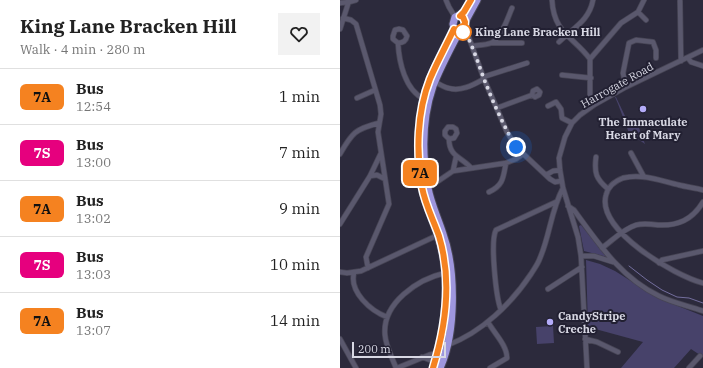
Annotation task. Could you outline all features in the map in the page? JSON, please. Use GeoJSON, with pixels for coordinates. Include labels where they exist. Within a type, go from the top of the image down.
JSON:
{"type":"FeatureCollection","features":[{"type":"Feature","properties":{"kind":"highway"},"geometry":{"type":"LineString","coordinates":[[445,340],[446,273],[438,235],[428,210],[422,186],[419,130],[424,99],[459,31],[460,18],[471,0]]}},
{"type":"Feature","properties":{"kind":"highway"},"geometry":{"type":"LineString","coordinates":[[459,31],[453,24],[477,0]]}},
{"type":"Feature","properties":{"kind":"highway"},"geometry":{"type":"LineString","coordinates":[[432,81],[424,130],[425,166],[428,188],[449,258],[451,304],[451,325],[439,361]]}},
{"type":"Feature","properties":{"kind":"street"},"geometry":{"type":"LineString","coordinates":[[340,3],[356,0]]}},
{"type":"Feature","properties":{"kind":"street"},"geometry":{"type":"LineString","coordinates":[[446,0],[449,8],[460,18]]}},
{"type":"Feature","properties":{"kind":"street"},"geometry":{"type":"LineString","coordinates":[[552,0],[552,9],[556,22],[566,36],[590,59],[590,98],[594,105]]}},
{"type":"Feature","properties":{"kind":"street"},"geometry":{"type":"LineString","coordinates":[[559,42],[576,28],[586,17],[592,0]]}},
{"type":"Feature","properties":{"kind":"street"},"geometry":{"type":"LineString","coordinates":[[590,59],[621,22],[638,12],[644,0]]}},
{"type":"Feature","properties":{"kind":"street"},"geometry":{"type":"LineString","coordinates":[[340,29],[347,1]]}},
{"type":"Feature","properties":{"kind":"street"},"geometry":{"type":"LineString","coordinates":[[680,2],[681,61]]}},
{"type":"Feature","properties":{"kind":"street"},"geometry":{"type":"LineString","coordinates":[[492,43],[499,37],[512,8]]}},
{"type":"Feature","properties":{"kind":"street"},"geometry":{"type":"LineString","coordinates":[[638,12],[646,20]]}},
{"type":"Feature","properties":{"kind":"street"},"geometry":{"type":"LineString","coordinates":[[343,18],[351,20],[356,24],[380,105],[381,114],[378,132],[388,204],[366,257],[368,268]]}},
{"type":"Feature","properties":{"kind":"street"},"geometry":{"type":"LineString","coordinates":[[459,31],[469,38],[507,132],[516,147],[555,182],[561,181]]}},
{"type":"Feature","properties":{"kind":"street"},"geometry":{"type":"LineString","coordinates":[[626,87],[623,73],[629,43],[636,40],[653,42],[656,50],[656,58]]}},
{"type":"Feature","properties":{"kind":"street"},"geometry":{"type":"LineString","coordinates":[[398,43],[398,50],[404,74],[410,88],[416,95],[424,99]]}},
{"type":"Feature","properties":{"kind":"street"},"geometry":{"type":"LineString","coordinates":[[472,46],[492,43],[522,43]]}},
{"type":"Feature","properties":{"kind":"street","name":"Harrogate Road"},"geometry":{"type":"LineString","coordinates":[[587,368],[581,256],[578,237],[561,181],[560,158],[565,137],[572,123],[594,105],[626,87],[703,50]]}},
{"type":"Feature","properties":{"kind":"street"},"geometry":{"type":"LineString","coordinates":[[688,58],[691,62],[703,66]]}},
{"type":"Feature","properties":{"kind":"street"},"geometry":{"type":"LineString","coordinates":[[432,81],[447,88],[459,89],[472,86],[484,78],[527,63]]}},
{"type":"Feature","properties":{"kind":"street"},"geometry":{"type":"LineString","coordinates":[[562,75],[591,78]]}},
{"type":"Feature","properties":{"kind":"street"},"geometry":{"type":"LineString","coordinates":[[357,98],[375,90]]}},
{"type":"Feature","properties":{"kind":"street"},"geometry":{"type":"LineString","coordinates":[[497,108],[532,95]]}},
{"type":"Feature","properties":{"kind":"street"},"geometry":{"type":"LineString","coordinates":[[548,106],[556,102],[561,109],[562,118],[572,123]]}},
{"type":"Feature","properties":{"kind":"street"},"geometry":{"type":"LineString","coordinates":[[340,154],[347,141],[355,132],[366,126],[379,123]]}},
{"type":"Feature","properties":{"kind":"street"},"geometry":{"type":"LineString","coordinates":[[449,138],[449,145],[456,157],[471,168]]}},
{"type":"Feature","properties":{"kind":"street"},"geometry":{"type":"LineString","coordinates":[[340,224],[370,176],[381,153]]}},
{"type":"Feature","properties":{"kind":"street"},"geometry":{"type":"LineString","coordinates":[[631,153],[644,177]]}},
{"type":"Feature","properties":{"kind":"street"},"geometry":{"type":"LineString","coordinates":[[428,188],[453,171],[506,162],[516,159],[523,154]]}},
{"type":"Feature","properties":{"kind":"street"},"geometry":{"type":"LineString","coordinates":[[453,171],[456,157]]}},
{"type":"Feature","properties":{"kind":"street"},"geometry":{"type":"LineString","coordinates":[[596,157],[594,168],[596,174],[602,184],[608,189]]}},
{"type":"Feature","properties":{"kind":"street"},"geometry":{"type":"LineString","coordinates":[[489,192],[496,189],[502,183],[506,162]]}},
{"type":"Feature","properties":{"kind":"street"},"geometry":{"type":"LineString","coordinates":[[546,175],[560,170]]}},
{"type":"Feature","properties":{"kind":"street"},"geometry":{"type":"LineString","coordinates":[[370,176],[377,175],[385,179]]}},
{"type":"Feature","properties":{"kind":"street"},"geometry":{"type":"LineString","coordinates":[[703,190],[644,177],[622,178],[608,189],[606,196],[607,211],[621,233],[659,263],[691,280],[703,283]]}},
{"type":"Feature","properties":{"kind":"street"},"geometry":{"type":"LineString","coordinates":[[445,340],[462,340],[488,322],[501,310],[526,281],[540,260],[545,247],[556,202],[563,188]]}},
{"type":"Feature","properties":{"kind":"street"},"geometry":{"type":"LineString","coordinates":[[501,310],[498,303],[494,265],[493,235],[496,230],[556,202]]}},
{"type":"Feature","properties":{"kind":"street"},"geometry":{"type":"LineString","coordinates":[[602,248],[621,233],[638,224],[673,224],[692,217],[703,202]]}},
{"type":"Feature","properties":{"kind":"street"},"geometry":{"type":"LineString","coordinates":[[568,206],[574,210],[613,262],[646,289],[673,302],[703,311]]}},
{"type":"Feature","properties":{"kind":"street"},"geometry":{"type":"LineString","coordinates":[[574,223],[584,223]]}},
{"type":"Feature","properties":{"kind":"street"},"geometry":{"type":"LineString","coordinates":[[340,272],[354,273],[368,268],[438,235]]}},
{"type":"Feature","properties":{"kind":"street"},"geometry":{"type":"LineString","coordinates":[[659,263],[662,260],[703,251]]}},
{"type":"Feature","properties":{"kind":"street"},"geometry":{"type":"LineString","coordinates":[[581,256],[594,256],[613,262]]}},
{"type":"Feature","properties":{"kind":"street"},"geometry":{"type":"LineString","coordinates":[[548,289],[582,267]]}},
{"type":"Feature","properties":{"kind":"street"},"geometry":{"type":"LineString","coordinates":[[354,273],[353,283],[361,298],[372,309],[387,317]]}},
{"type":"Feature","properties":{"kind":"street"},"geometry":{"type":"LineString","coordinates":[[439,361],[422,357],[396,368],[387,344],[385,326],[387,317],[395,304],[405,293],[427,279],[446,273]]}},
{"type":"Feature","properties":{"kind":"street"},"geometry":{"type":"LineString","coordinates":[[488,322],[498,336],[507,354],[507,358],[504,361],[490,368]]}},
{"type":"Feature","properties":{"kind":"street"},"geometry":{"type":"LineString","coordinates":[[340,339],[356,368]]}},
{"type":"Feature","properties":{"kind":"street"},"geometry":{"type":"LineString","coordinates":[[585,339],[597,342],[618,352]]}},
{"type":"Feature","properties":{"kind":"street"},"geometry":{"type":"LineString","coordinates":[[689,368],[700,356]]}},
{"type":"Feature","properties":{"kind":"street"},"geometry":{"type":"LineString","coordinates":[[422,357],[439,361]]}},
{"type":"Feature","properties":{"kind":"shaded area"},"geometry":{"type":"Polygon","coordinates":[[[615,97],[625,116],[638,125],[645,144],[629,133],[615,97]]]}},
{"type":"Feature","properties":{"kind":"shaded area"},"geometry":{"type":"Polygon","coordinates":[[[581,225],[607,257],[584,251],[579,226],[581,225]]]}},
{"type":"Feature","properties":{"kind":"shaded area"},"geometry":{"type":"Polygon","coordinates":[[[586,260],[600,264],[615,271],[658,298],[703,316],[703,357],[691,349],[674,368],[621,368],[643,342],[588,327],[586,260]]]}},
{"type":"Feature","properties":{"kind":"shaded area"},"geometry":{"type":"Polygon","coordinates":[[[553,326],[554,343],[537,344],[536,327],[553,326]]]}},
{"type":"Feature","properties":{"kind":"waterway"},"geometry":{"type":"LineString","coordinates":[[629,266],[662,290],[677,297],[689,298],[703,303]]}},
{"type":"Feature","properties":{"kind":"bus line","name":"7A"},"geometry":{"type":"LineString","coordinates":[[433,368],[443,327],[446,304],[446,273],[442,247],[428,210],[422,186],[419,130],[423,102],[436,64],[454,29],[458,34],[463,32],[465,22],[463,17],[460,16],[471,0]]}},
{"type":"Feature","properties":{"kind":"place","name":"King Lane Bracken Hill"},"geometry":{"type":"Point","coordinates":[463,32]}},
{"type":"Feature","properties":{"kind":"place","name":"The Immaculate Heart of Mary"},"geometry":{"type":"Point","coordinates":[643,109]}},
{"type":"Feature","properties":{"kind":"place","name":"CandyStripe Creche"},"geometry":{"type":"Point","coordinates":[550,322]}},
{"type":"Feature","properties":{"kind":"route"},"geometry":{"type":"LineString","coordinates":[[463,32],[464,30],[469,38],[484,79],[507,132],[516,147]]}}]}
